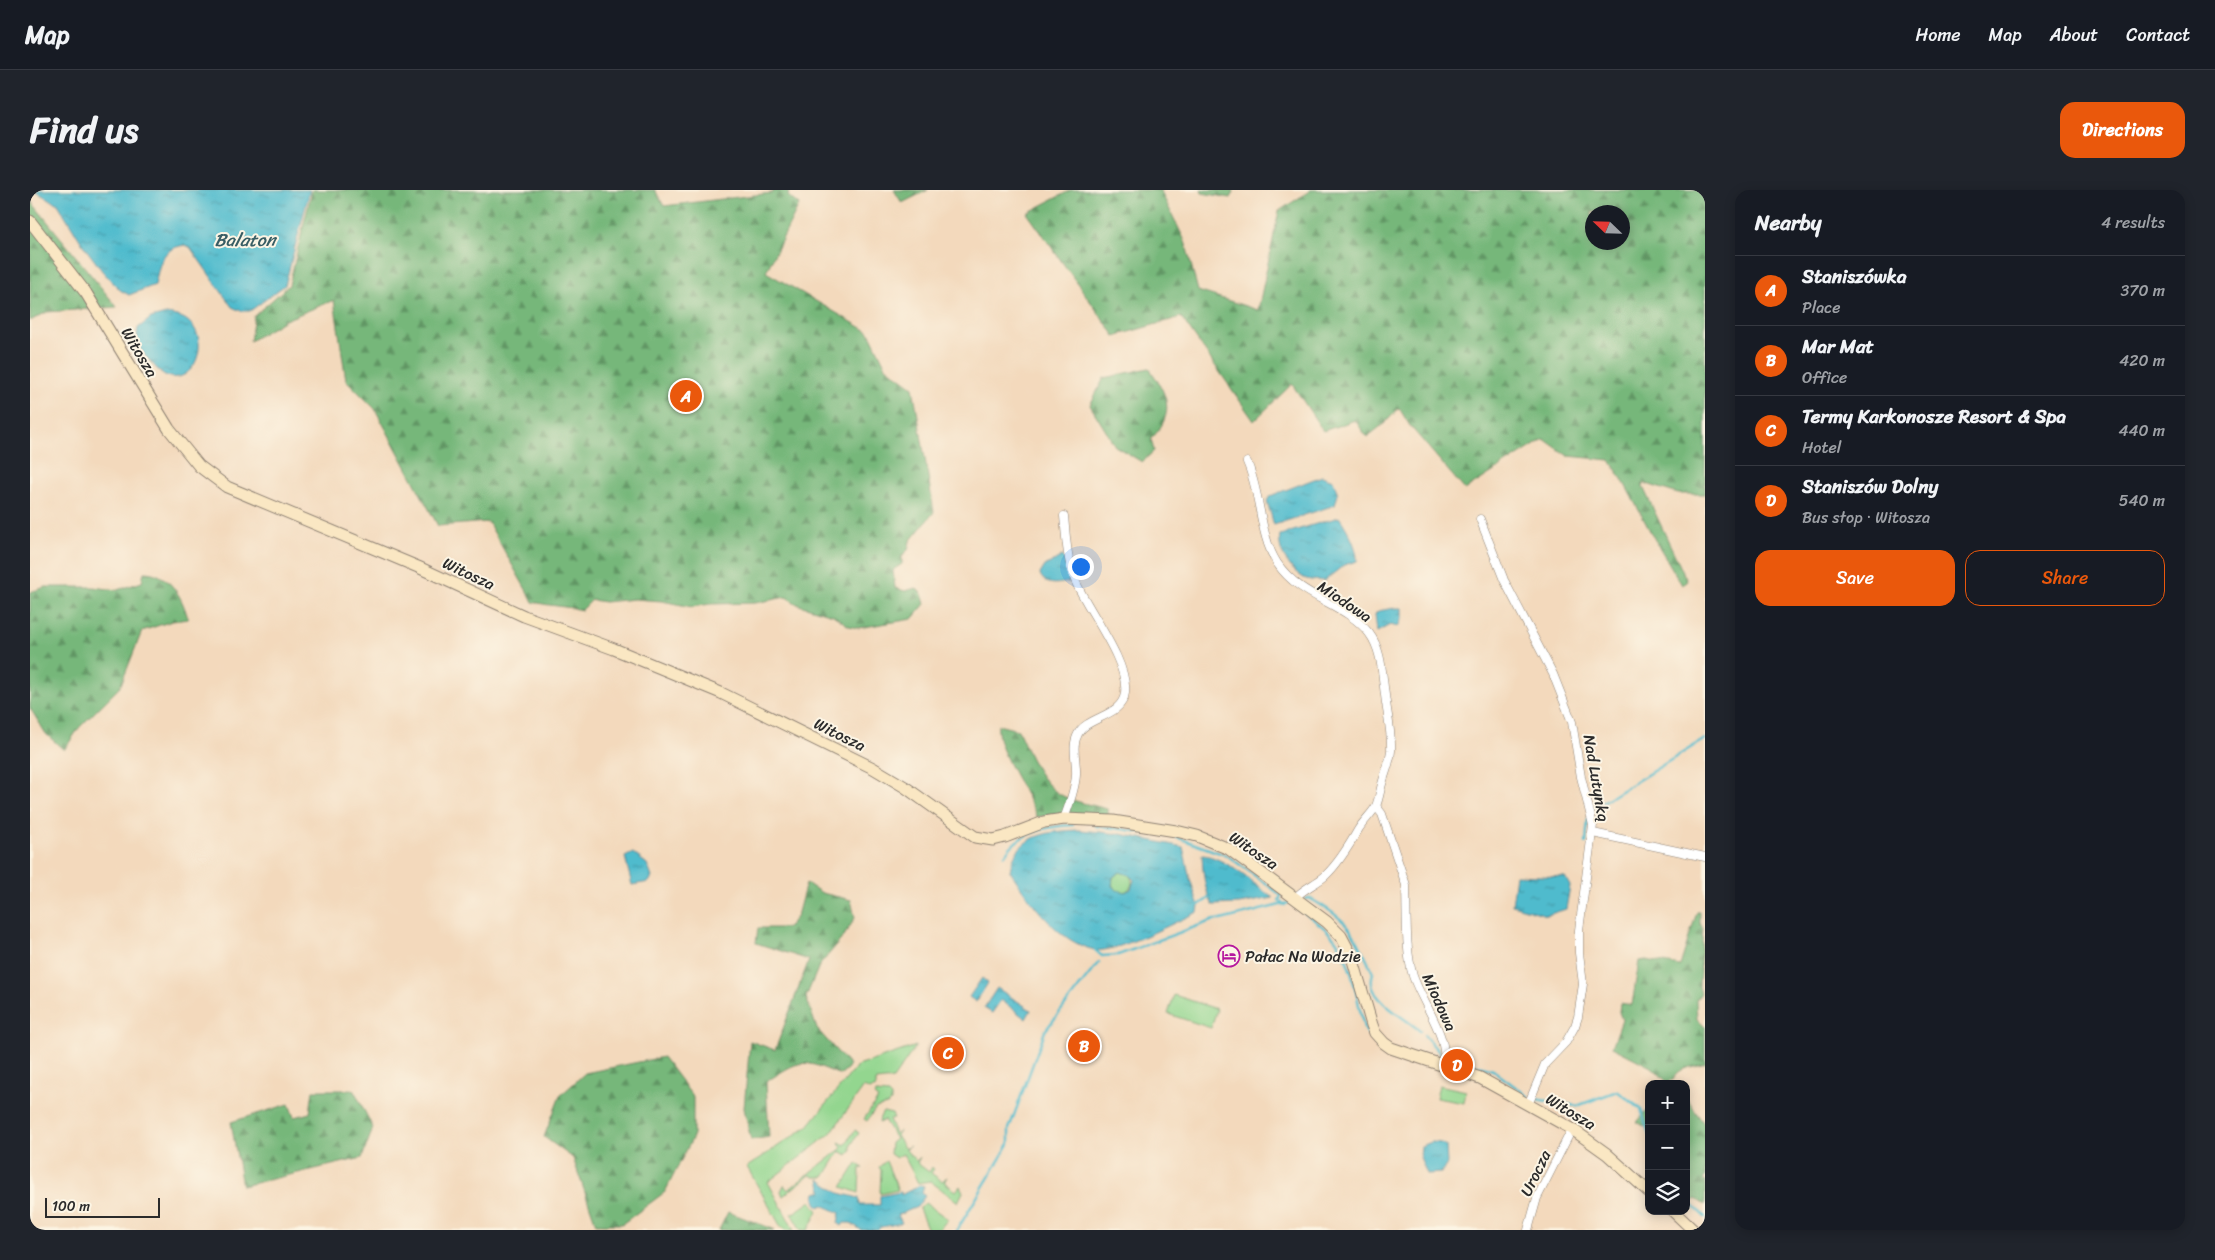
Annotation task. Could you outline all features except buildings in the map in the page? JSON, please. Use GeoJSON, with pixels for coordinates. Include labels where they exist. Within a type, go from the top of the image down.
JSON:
{"type":"FeatureCollection","features":[{"type":"Feature","properties":{"kind":"street","name":"Witosza"},"geometry":{"type":"LineString","coordinates":[[30,221],[86,293],[168,428],[199,466],[227,487],[418,567],[524,616],[614,649],[721,693],[873,768],[905,787],[975,837],[992,840],[1005,838],[1044,822],[1064,819],[1113,821],[1197,836],[1229,849],[1327,922],[1341,936],[1352,957],[1375,1033],[1384,1044],[1412,1056],[1480,1078],[1572,1129],[1607,1154],[1645,1188]]}},
{"type":"Feature","properties":{"kind":"street","name":"Miodowa"},"geometry":{"type":"LineString","coordinates":[[1247,462],[1255,483],[1262,519],[1276,561],[1290,580],[1307,593],[1325,601],[1345,614],[1363,628],[1374,642],[1381,665],[1391,745],[1376,806],[1359,828],[1336,865],[1325,876],[1295,898]]}},
{"type":"Feature","properties":{"kind":"street"},"geometry":{"type":"LineString","coordinates":[[1064,516],[1067,544],[1075,579],[1115,652],[1125,681],[1125,695],[1121,703],[1107,715],[1083,726],[1077,734],[1075,743],[1076,775],[1064,819]]}},
{"type":"Feature","properties":{"kind":"street","name":"Nad Lutynką"},"geometry":{"type":"LineString","coordinates":[[1480,519],[1504,580],[1553,674],[1572,722],[1584,790],[1592,816],[1593,833],[1579,930],[1579,952],[1583,984],[1578,1017],[1576,1026],[1566,1042],[1545,1064],[1528,1105]]}},
{"type":"Feature","properties":{"kind":"street","name":"Miodowa"},"geometry":{"type":"LineString","coordinates":[[1376,806],[1382,814],[1406,885],[1410,966],[1443,1042],[1445,1057],[1443,1065]]}},
{"type":"Feature","properties":{"kind":"street"},"geometry":{"type":"LineString","coordinates":[[1593,833],[1705,857]]}},
{"type":"Feature","properties":{"kind":"street","name":"Urocza"},"geometry":{"type":"LineString","coordinates":[[1528,1230],[1537,1198],[1572,1129]]}},
{"type":"Feature","properties":{"kind":"street"},"geometry":{"type":"LineString","coordinates":[[1677,1215],[1693,1230]]}},
{"type":"Feature","properties":{"kind":"green space"},"geometry":{"type":"Polygon","coordinates":[[[312,190],[655,190],[664,206],[772,193],[774,190],[789,190],[788,196],[799,205],[766,272],[869,332],[886,367],[913,387],[934,512],[910,541],[908,550],[902,556],[902,564],[893,570],[895,588],[905,591],[916,588],[922,594],[925,604],[912,619],[858,628],[849,626],[833,615],[799,605],[786,597],[755,603],[710,604],[692,607],[662,601],[634,599],[605,602],[592,600],[582,610],[533,602],[488,522],[438,526],[375,409],[346,380],[334,300],[285,320],[250,341],[254,316],[289,285],[312,190]]]}},
{"type":"Feature","properties":{"kind":"green space"},"geometry":{"type":"Polygon","coordinates":[[[894,190],[928,190],[902,203],[894,190]]]}},
{"type":"Feature","properties":{"kind":"green space"},"geometry":{"type":"Polygon","coordinates":[[[1071,190],[1160,190],[1185,241],[1198,291],[1258,310],[1279,211],[1311,190],[1705,190],[1705,494],[1678,494],[1644,483],[1643,487],[1687,581],[1682,585],[1610,460],[1568,456],[1544,439],[1465,490],[1410,426],[1399,408],[1385,423],[1367,437],[1355,420],[1323,431],[1292,384],[1254,421],[1181,317],[1115,336],[1027,213],[1071,190]]]}},
{"type":"Feature","properties":{"kind":"green space"},"geometry":{"type":"Polygon","coordinates":[[[1201,190],[1234,190],[1230,198],[1202,193],[1201,190]]]}},
{"type":"Feature","properties":{"kind":"green space"},"geometry":{"type":"Polygon","coordinates":[[[30,200],[117,307],[47,312],[30,321],[30,200]]]}},
{"type":"Feature","properties":{"kind":"green space"},"geometry":{"type":"Polygon","coordinates":[[[1149,368],[1165,395],[1166,412],[1159,430],[1151,439],[1154,451],[1142,462],[1115,446],[1090,405],[1104,378],[1149,368]]]}},
{"type":"Feature","properties":{"kind":"green space"},"geometry":{"type":"Polygon","coordinates":[[[144,572],[161,576],[168,581],[183,603],[188,619],[172,621],[142,631],[120,687],[79,728],[64,750],[46,734],[30,708],[30,592],[46,587],[93,587],[117,590],[142,582],[144,572]]]}},
{"type":"Feature","properties":{"kind":"green space"},"geometry":{"type":"Polygon","coordinates":[[[998,725],[1018,730],[1036,768],[1056,792],[1075,801],[1107,809],[1109,816],[1057,814],[1037,817],[1007,759],[998,735],[998,725]]]}},
{"type":"Feature","properties":{"kind":"green space"},"geometry":{"type":"Polygon","coordinates":[[[1122,872],[1129,875],[1132,882],[1129,889],[1122,892],[1115,889],[1112,882],[1115,875],[1122,872]]]}},
{"type":"Feature","properties":{"kind":"green space"},"geometry":{"type":"Polygon","coordinates":[[[806,883],[822,893],[851,900],[855,918],[844,936],[819,966],[806,997],[817,1029],[850,1066],[840,1075],[809,1064],[795,1065],[766,1082],[769,1137],[751,1140],[744,1108],[750,1041],[775,1050],[809,960],[756,943],[758,928],[787,928],[797,916],[806,883]]]}},
{"type":"Feature","properties":{"kind":"green space"},"geometry":{"type":"Polygon","coordinates":[[[1697,912],[1700,912],[1700,923],[1703,929],[1699,987],[1701,993],[1696,1000],[1697,1019],[1705,1027],[1705,1063],[1682,1070],[1673,1080],[1665,1080],[1653,1068],[1612,1047],[1622,1020],[1619,1012],[1620,1003],[1632,1005],[1639,961],[1646,960],[1680,966],[1697,912]]]}},
{"type":"Feature","properties":{"kind":"green space"},"geometry":{"type":"Polygon","coordinates":[[[1174,995],[1217,1009],[1211,1028],[1168,1014],[1174,995]]]}},
{"type":"Feature","properties":{"kind":"green space"},"geometry":{"type":"Polygon","coordinates":[[[916,1046],[893,1079],[876,1081],[876,1087],[869,1090],[864,1087],[830,1134],[768,1182],[794,1230],[785,1230],[781,1227],[747,1167],[808,1126],[857,1066],[916,1046]]]}},
{"type":"Feature","properties":{"kind":"green space"},"geometry":{"type":"Polygon","coordinates":[[[663,1057],[693,1097],[693,1137],[665,1192],[622,1224],[596,1224],[573,1158],[544,1137],[560,1096],[585,1073],[663,1057]]]}},
{"type":"Feature","properties":{"kind":"green space"},"geometry":{"type":"Polygon","coordinates":[[[1439,1085],[1466,1091],[1464,1103],[1436,1098],[1439,1085]]]}},
{"type":"Feature","properties":{"kind":"green space"},"geometry":{"type":"Polygon","coordinates":[[[313,1090],[354,1090],[373,1128],[362,1158],[242,1186],[231,1122],[289,1104],[294,1117],[310,1113],[313,1090]]]}},
{"type":"Feature","properties":{"kind":"green space"},"geometry":{"type":"Polygon","coordinates":[[[876,1093],[888,1094],[891,1097],[891,1102],[876,1108],[867,1121],[864,1119],[878,1099],[874,1096],[876,1093]]]}},
{"type":"Feature","properties":{"kind":"green space"},"geometry":{"type":"Polygon","coordinates":[[[1690,1104],[1705,1125],[1705,1177],[1703,1180],[1705,1182],[1705,1205],[1696,1199],[1690,1203],[1690,1104]]]}},
{"type":"Feature","properties":{"kind":"green space"},"geometry":{"type":"Polygon","coordinates":[[[883,1112],[892,1114],[894,1118],[889,1119],[895,1134],[900,1131],[896,1136],[905,1149],[910,1146],[906,1150],[916,1161],[920,1157],[917,1163],[929,1172],[932,1167],[934,1169],[931,1173],[942,1181],[947,1177],[944,1182],[956,1191],[960,1186],[963,1192],[958,1202],[930,1181],[918,1183],[903,1154],[896,1158],[890,1154],[891,1143],[896,1139],[884,1120],[879,1123],[883,1112]]]}},
{"type":"Feature","properties":{"kind":"green space"},"geometry":{"type":"Polygon","coordinates":[[[1645,1113],[1645,1127],[1637,1122],[1645,1113]]]}},
{"type":"Feature","properties":{"kind":"green space"},"geometry":{"type":"Polygon","coordinates":[[[855,1130],[859,1133],[851,1145],[851,1152],[847,1155],[840,1151],[824,1177],[810,1175],[783,1196],[781,1191],[784,1185],[788,1190],[842,1148],[839,1142],[845,1145],[855,1130]]]}},
{"type":"Feature","properties":{"kind":"green space"},"geometry":{"type":"Polygon","coordinates":[[[886,1161],[898,1190],[880,1194],[881,1170],[879,1167],[886,1161]]]}},
{"type":"Feature","properties":{"kind":"green space"},"geometry":{"type":"Polygon","coordinates":[[[857,1163],[863,1168],[860,1168],[859,1193],[842,1187],[857,1163]]]}},
{"type":"Feature","properties":{"kind":"green space"},"geometry":{"type":"Polygon","coordinates":[[[811,1201],[818,1211],[808,1230],[801,1230],[791,1213],[811,1201]]]}},
{"type":"Feature","properties":{"kind":"green space"},"geometry":{"type":"Polygon","coordinates":[[[925,1203],[948,1219],[939,1230],[928,1230],[919,1209],[925,1203]]]}},
{"type":"Feature","properties":{"kind":"green space"},"geometry":{"type":"Polygon","coordinates":[[[728,1212],[773,1229],[775,1230],[719,1230],[728,1212]]]}},
{"type":"Feature","properties":{"kind":"water","name":"Balaton"},"geometry":{"type":"Polygon","coordinates":[[[33,190],[310,190],[285,285],[250,311],[241,311],[232,307],[190,247],[185,245],[170,250],[162,259],[155,285],[129,295],[120,290],[103,272],[83,245],[58,204],[33,190]]]}},
{"type":"Feature","properties":{"kind":"water"},"geometry":{"type":"Polygon","coordinates":[[[166,314],[185,319],[194,327],[198,337],[197,359],[192,368],[184,375],[175,377],[165,375],[158,370],[142,352],[137,341],[138,328],[151,318],[166,314]]]}},
{"type":"Feature","properties":{"kind":"water"},"geometry":{"type":"Polygon","coordinates":[[[1322,476],[1333,480],[1338,494],[1335,505],[1274,525],[1267,501],[1270,496],[1322,476]]]}},
{"type":"Feature","properties":{"kind":"water"},"geometry":{"type":"Polygon","coordinates":[[[1339,517],[1354,544],[1357,561],[1344,565],[1324,581],[1311,580],[1299,575],[1289,565],[1283,554],[1280,535],[1339,517]]]}},
{"type":"Feature","properties":{"kind":"water"},"geometry":{"type":"Polygon","coordinates":[[[1062,556],[1069,567],[1069,582],[1048,583],[1040,574],[1045,566],[1062,556]]]}},
{"type":"Feature","properties":{"kind":"water"},"geometry":{"type":"Polygon","coordinates":[[[1402,608],[1402,618],[1398,627],[1390,625],[1377,632],[1375,614],[1378,611],[1402,608]]]}},
{"type":"Feature","properties":{"kind":"water"},"geometry":{"type":"Polygon","coordinates":[[[1080,830],[1120,834],[1183,847],[1190,879],[1199,906],[1198,912],[1131,942],[1104,950],[1095,950],[1081,946],[1068,939],[1046,919],[1026,895],[1010,871],[1013,859],[1026,842],[1046,834],[1080,830]],[[1120,872],[1113,877],[1112,886],[1117,890],[1125,892],[1131,889],[1134,880],[1129,875],[1120,872]]]}},
{"type":"Feature","properties":{"kind":"water"},"geometry":{"type":"Polygon","coordinates":[[[633,853],[647,864],[652,877],[649,882],[632,885],[625,857],[633,853]]]}},
{"type":"Feature","properties":{"kind":"water"},"geometry":{"type":"Polygon","coordinates":[[[1202,855],[1220,860],[1273,898],[1239,904],[1213,905],[1206,887],[1202,855]]]}},
{"type":"Feature","properties":{"kind":"water"},"geometry":{"type":"Polygon","coordinates":[[[1516,875],[1565,877],[1570,886],[1566,909],[1547,915],[1512,905],[1516,875]]]}},
{"type":"Feature","properties":{"kind":"water"},"geometry":{"type":"Polygon","coordinates":[[[982,978],[988,983],[976,1002],[969,997],[982,978]]]}},
{"type":"Feature","properties":{"kind":"water"},"geometry":{"type":"Polygon","coordinates":[[[997,988],[1031,1010],[1026,1019],[1001,1000],[992,1013],[984,1008],[997,988]]]}},
{"type":"Feature","properties":{"kind":"water"},"geometry":{"type":"Polygon","coordinates":[[[1432,1142],[1441,1143],[1446,1146],[1447,1164],[1441,1173],[1427,1174],[1420,1157],[1421,1146],[1432,1142]]]}},
{"type":"Feature","properties":{"kind":"water"},"geometry":{"type":"Polygon","coordinates":[[[819,1179],[839,1193],[859,1198],[860,1205],[880,1205],[880,1196],[901,1192],[901,1195],[920,1185],[924,1186],[922,1193],[925,1196],[917,1207],[898,1215],[902,1223],[881,1227],[878,1230],[861,1230],[851,1223],[844,1223],[842,1226],[838,1223],[840,1213],[822,1205],[820,1207],[817,1204],[815,1199],[816,1193],[822,1191],[819,1179]]]}},
{"type":"Feature","properties":{"kind":"waterway"},"geometry":{"type":"LineString","coordinates":[[1593,808],[1705,739]]}},
{"type":"Feature","properties":{"kind":"waterway"},"geometry":{"type":"LineString","coordinates":[[1586,843],[1588,819]]}},
{"type":"Feature","properties":{"kind":"waterway"},"geometry":{"type":"LineString","coordinates":[[1005,855],[1018,841],[1035,832],[1073,825]]}},
{"type":"Feature","properties":{"kind":"waterway"},"geometry":{"type":"LineString","coordinates":[[1096,826],[1150,833]]}},
{"type":"Feature","properties":{"kind":"waterway"},"geometry":{"type":"LineString","coordinates":[[1173,836],[1228,856],[1281,895],[1279,901],[1285,905]]}},
{"type":"Feature","properties":{"kind":"waterway"},"geometry":{"type":"LineString","coordinates":[[1199,905],[1209,898]]}},
{"type":"Feature","properties":{"kind":"waterway"},"geometry":{"type":"LineString","coordinates":[[1306,899],[1309,898],[1323,906],[1349,928],[1373,973],[1374,991],[1387,1006],[1420,1031]]}},
{"type":"Feature","properties":{"kind":"waterway"},"geometry":{"type":"LineString","coordinates":[[1095,950],[1102,956],[1118,955],[1214,920],[1221,920],[1292,902]]}},
{"type":"Feature","properties":{"kind":"waterway"},"geometry":{"type":"LineString","coordinates":[[1296,906],[1327,930],[1341,949],[1350,970],[1364,1028],[1368,1034]]}},
{"type":"Feature","properties":{"kind":"waterway"},"geometry":{"type":"LineString","coordinates":[[957,1230],[1009,1144],[1009,1129],[1045,1031],[1099,962]]}},
{"type":"Feature","properties":{"kind":"waterway"},"geometry":{"type":"LineString","coordinates":[[1424,1035],[1441,1054]]}},
{"type":"Feature","properties":{"kind":"waterway"},"geometry":{"type":"LineString","coordinates":[[1449,1057],[1493,1070],[1529,1097]]}},
{"type":"Feature","properties":{"kind":"waterway"},"geometry":{"type":"LineString","coordinates":[[1536,1099],[1577,1106],[1617,1091],[1641,1109],[1646,1125]]}},
{"type":"Feature","properties":{"kind":"waterway"},"geometry":{"type":"LineString","coordinates":[[1690,1203],[1705,1217]]}},
{"type":"Feature","properties":{"kind":"place","name":"Staniszówka"},"geometry":{"type":"Point","coordinates":[686,396]}},
{"type":"Feature","properties":{"kind":"place","name":"Pałac Na Wodzie"},"geometry":{"type":"Point","coordinates":[1229,956]}},
{"type":"Feature","properties":{"kind":"place","name":"Mar Mat"},"geometry":{"type":"Point","coordinates":[1084,1046]}},
{"type":"Feature","properties":{"kind":"place","name":"Termy Karkonosze Resort & Spa"},"geometry":{"type":"Point","coordinates":[948,1053]}},
{"type":"Feature","properties":{"kind":"place","name":"Staniszów Dolny"},"geometry":{"type":"Point","coordinates":[1457,1065]}}]}
